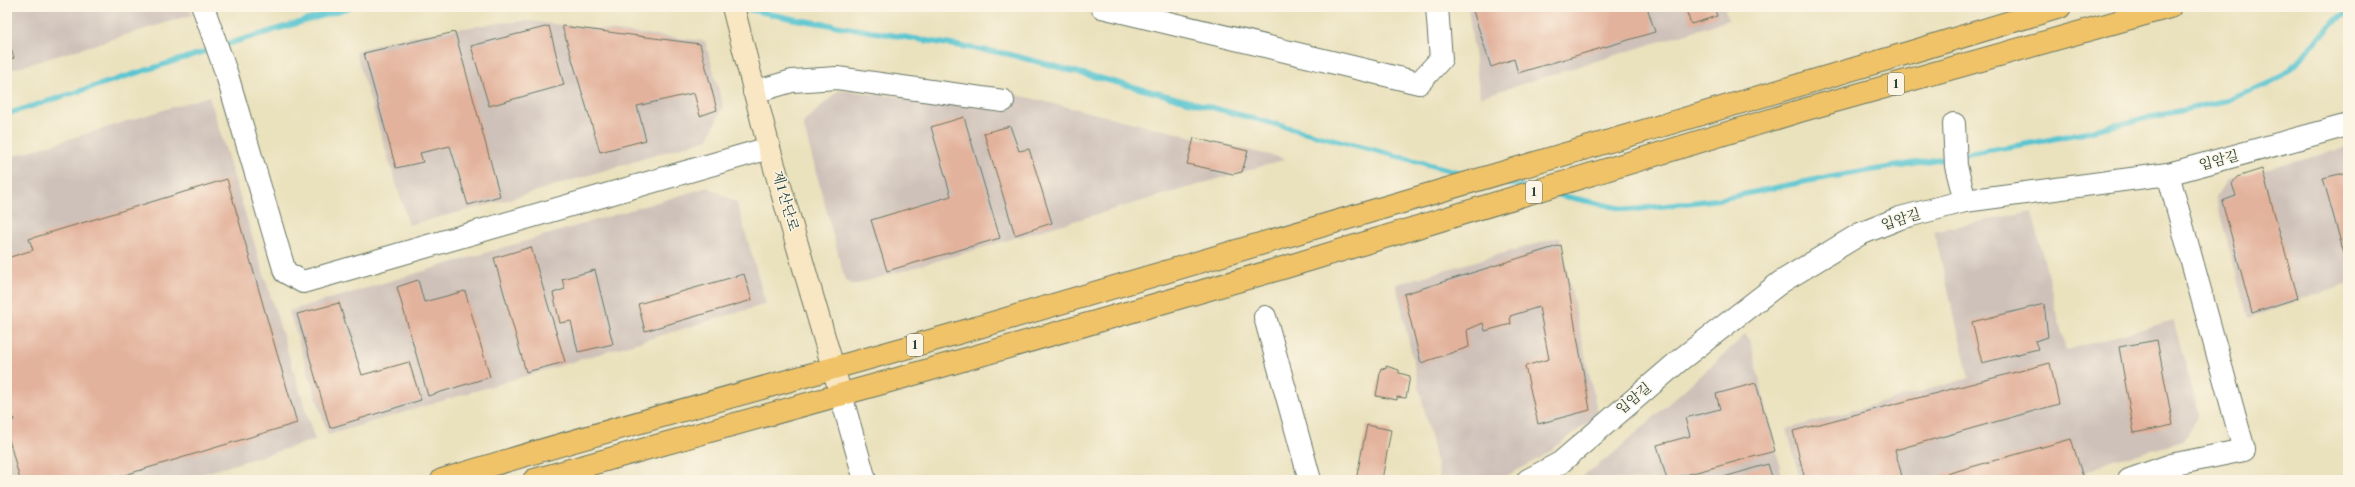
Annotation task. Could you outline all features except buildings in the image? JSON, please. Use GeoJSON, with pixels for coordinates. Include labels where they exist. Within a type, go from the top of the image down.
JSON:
{"type":"FeatureCollection","features":[{"type":"Feature","properties":{"kind":"main road","name":"1"},"geometry":{"type":"LineString","coordinates":[[442,480],[578,438],[834,368],[1562,157],[2060,7]]}},
{"type":"Feature","properties":{"kind":"main road","name":"1"},"geometry":{"type":"LineString","coordinates":[[534,480],[841,395],[1286,267],[1810,108],[2170,7]]}},
{"type":"Feature","properties":{"kind":"street","name":"제1산단로"},"geometry":{"type":"LineString","coordinates":[[733,7],[738,32],[769,148],[841,395]]}},
{"type":"Feature","properties":{"kind":"street"},"geometry":{"type":"LineString","coordinates":[[1102,7],[1419,83],[1441,59],[1437,7]]}},
{"type":"Feature","properties":{"kind":"street"},"geometry":{"type":"LineString","coordinates":[[206,16],[227,75],[285,272],[303,282],[769,148]]}},
{"type":"Feature","properties":{"kind":"street"},"geometry":{"type":"LineString","coordinates":[[754,92],[792,81],[837,78],[926,89],[1003,101]]}},
{"type":"Feature","properties":{"kind":"street"},"geometry":{"type":"LineString","coordinates":[[1954,124],[1955,158],[1965,201]]}},
{"type":"Feature","properties":{"kind":"street","name":"입암길"},"geometry":{"type":"LineString","coordinates":[[1528,480],[1560,463],[1686,356],[1781,282],[1822,256],[1866,231],[1900,218],[1965,201],[2168,174],[2348,125]]}},
{"type":"Feature","properties":{"kind":"street"},"geometry":{"type":"LineString","coordinates":[[2129,480],[2171,465],[2244,450],[2168,174]]}},
{"type":"Feature","properties":{"kind":"street"},"geometry":{"type":"LineString","coordinates":[[1265,317],[1310,480]]}},
{"type":"Feature","properties":{"kind":"street"},"geometry":{"type":"LineString","coordinates":[[841,395],[865,480]]}},
{"type":"Feature","properties":{"kind":"shaded area"},"geometry":{"type":"Polygon","coordinates":[[[7,7],[189,7],[192,15],[7,71],[7,7]]]}},
{"type":"Feature","properties":{"kind":"shaded area"},"geometry":{"type":"Polygon","coordinates":[[[1468,7],[1724,7],[1729,20],[1480,97],[1468,7]]]}},
{"type":"Feature","properties":{"kind":"shaded area"},"geometry":{"type":"Polygon","coordinates":[[[527,21],[705,41],[723,106],[708,139],[507,200],[409,225],[355,51],[393,40],[499,23],[527,21]]]}},
{"type":"Feature","properties":{"kind":"shaded area"},"geometry":{"type":"Polygon","coordinates":[[[839,90],[973,105],[1005,112],[1009,93],[1286,159],[854,285],[845,280],[803,123],[839,90]]]}},
{"type":"Feature","properties":{"kind":"shaded area"},"geometry":{"type":"Polygon","coordinates":[[[209,96],[315,440],[183,480],[7,480],[7,158],[209,96]]]}},
{"type":"Feature","properties":{"kind":"shaded area"},"geometry":{"type":"Polygon","coordinates":[[[2348,147],[2348,284],[2248,318],[2215,196],[2228,180],[2348,147]]]}},
{"type":"Feature","properties":{"kind":"shaded area"},"geometry":{"type":"Polygon","coordinates":[[[708,187],[737,203],[766,304],[328,435],[289,311],[708,187]]]}},
{"type":"Feature","properties":{"kind":"shaded area"},"geometry":{"type":"Polygon","coordinates":[[[2032,211],[2066,350],[2173,320],[2199,413],[2184,441],[2111,461],[2069,480],[1800,480],[1787,429],[1969,378],[1934,231],[2032,211]]]}},
{"type":"Feature","properties":{"kind":"shaded area"},"geometry":{"type":"Polygon","coordinates":[[[1560,237],[1598,415],[1542,457],[1499,480],[1440,480],[1396,284],[1560,237]]]}},
{"type":"Feature","properties":{"kind":"shaded area"},"geometry":{"type":"Polygon","coordinates":[[[1746,334],[1752,347],[1783,480],[1578,480],[1614,453],[1746,334]]]}},
{"type":"Feature","properties":{"kind":"waterway"},"geometry":{"type":"LineString","coordinates":[[221,46],[351,7]]}},
{"type":"Feature","properties":{"kind":"waterway"},"geometry":{"type":"LineString","coordinates":[[738,7],[794,19],[1008,54],[1469,175]]}},
{"type":"Feature","properties":{"kind":"waterway"},"geometry":{"type":"LineString","coordinates":[[1960,155],[2049,140],[2228,100],[2279,79],[2306,54],[2334,21],[2348,13]]}},
{"type":"Feature","properties":{"kind":"waterway"},"geometry":{"type":"LineString","coordinates":[[7,114],[213,49]]}},
{"type":"Feature","properties":{"kind":"waterway"},"geometry":{"type":"LineString","coordinates":[[1554,194],[1629,210],[1721,199],[1813,180],[1951,157]]}},
{"type":"Feature","properties":{"kind":"waterway"},"geometry":{"type":"LineString","coordinates":[[1501,182],[1522,187]]}}]}
